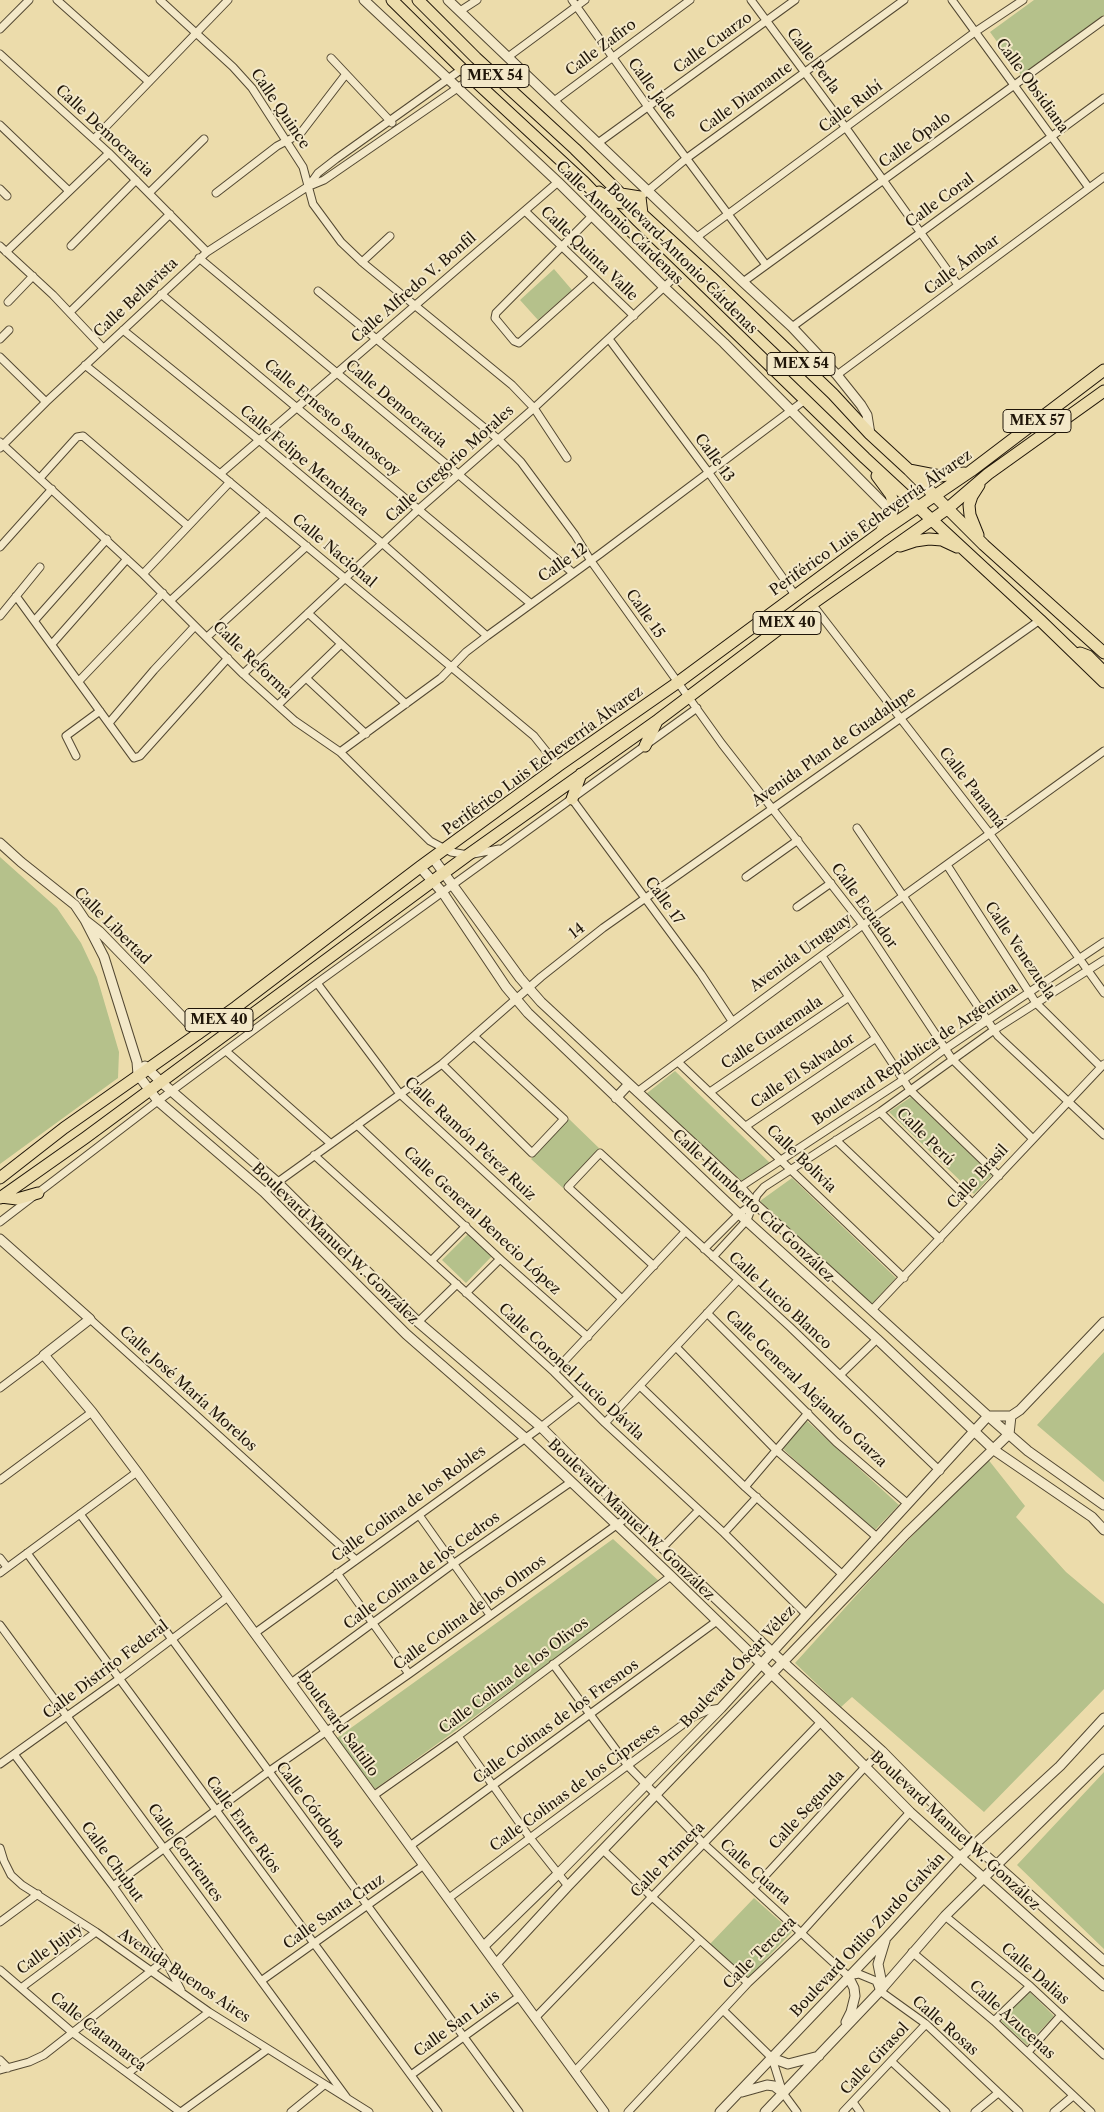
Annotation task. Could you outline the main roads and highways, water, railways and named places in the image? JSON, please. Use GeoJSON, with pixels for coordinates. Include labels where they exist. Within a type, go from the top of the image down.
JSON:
{"type":"FeatureCollection","features":[{"type":"Feature","properties":{"kind":"main road","name":"Boulevard Antonio Cárdenas"},"geometry":{"type":"LineString","coordinates":[[392,0],[462,69],[584,182],[676,276],[865,458],[1104,682]]}},
{"type":"Feature","properties":{"kind":"main road","name":"Boulevard Antonio Cárdenas"},"geometry":{"type":"LineString","coordinates":[[418,0],[476,58],[576,149],[631,204],[711,277],[833,394],[870,434],[936,496],[984,545],[1104,653]]}},
{"type":"Feature","properties":{"kind":"main road"},"geometry":{"type":"LineString","coordinates":[[584,182],[616,202],[631,204],[628,216],[630,230]]}},
{"type":"Feature","properties":{"kind":"main road"},"geometry":{"type":"LineString","coordinates":[[621,194],[644,193],[642,214]]}},
{"type":"Feature","properties":{"kind":"main road","name":"Periférico Luis Echeverría Álvarez"},"geometry":{"type":"LineString","coordinates":[[0,1178],[64,1128],[199,1034],[444,849],[677,683],[880,533],[971,471],[1104,370]]}},
{"type":"Feature","properties":{"kind":"main road","name":"Periférico Luis Echeverría Álvarez"},"geometry":{"type":"LineString","coordinates":[[1,1198],[150,1091],[468,855],[658,720],[886,550],[947,509],[988,474],[1104,392]]}},
{"type":"Feature","properties":{"kind":"main road"},"geometry":{"type":"LineString","coordinates":[[865,458],[891,495],[892,512],[880,533]]}},
{"type":"Feature","properties":{"kind":"main road"},"geometry":{"type":"LineString","coordinates":[[909,470],[940,476],[971,471]]}},
{"type":"Feature","properties":{"kind":"main road"},"geometry":{"type":"LineString","coordinates":[[984,545],[972,520],[969,506],[972,496],[988,474]]}},
{"type":"Feature","properties":{"kind":"main road"},"geometry":{"type":"LineString","coordinates":[[886,550],[915,541],[929,539],[953,544],[967,552]]}},
{"type":"Feature","properties":{"kind":"main road"},"geometry":{"type":"LineString","coordinates":[[1000,584],[1014,572]]}},
{"type":"Feature","properties":{"kind":"main road"},"geometry":{"type":"LineString","coordinates":[[1071,650],[1088,656],[1104,672]]}},
{"type":"Feature","properties":{"kind":"main road"},"geometry":{"type":"LineString","coordinates":[[645,746],[658,720]]}},
{"type":"Feature","properties":{"kind":"main road"},"geometry":{"type":"LineString","coordinates":[[572,799],[581,774]]}},
{"type":"Feature","properties":{"kind":"main road"},"geometry":{"type":"LineString","coordinates":[[1,1198],[17,1199],[38,1194]]}}]}
